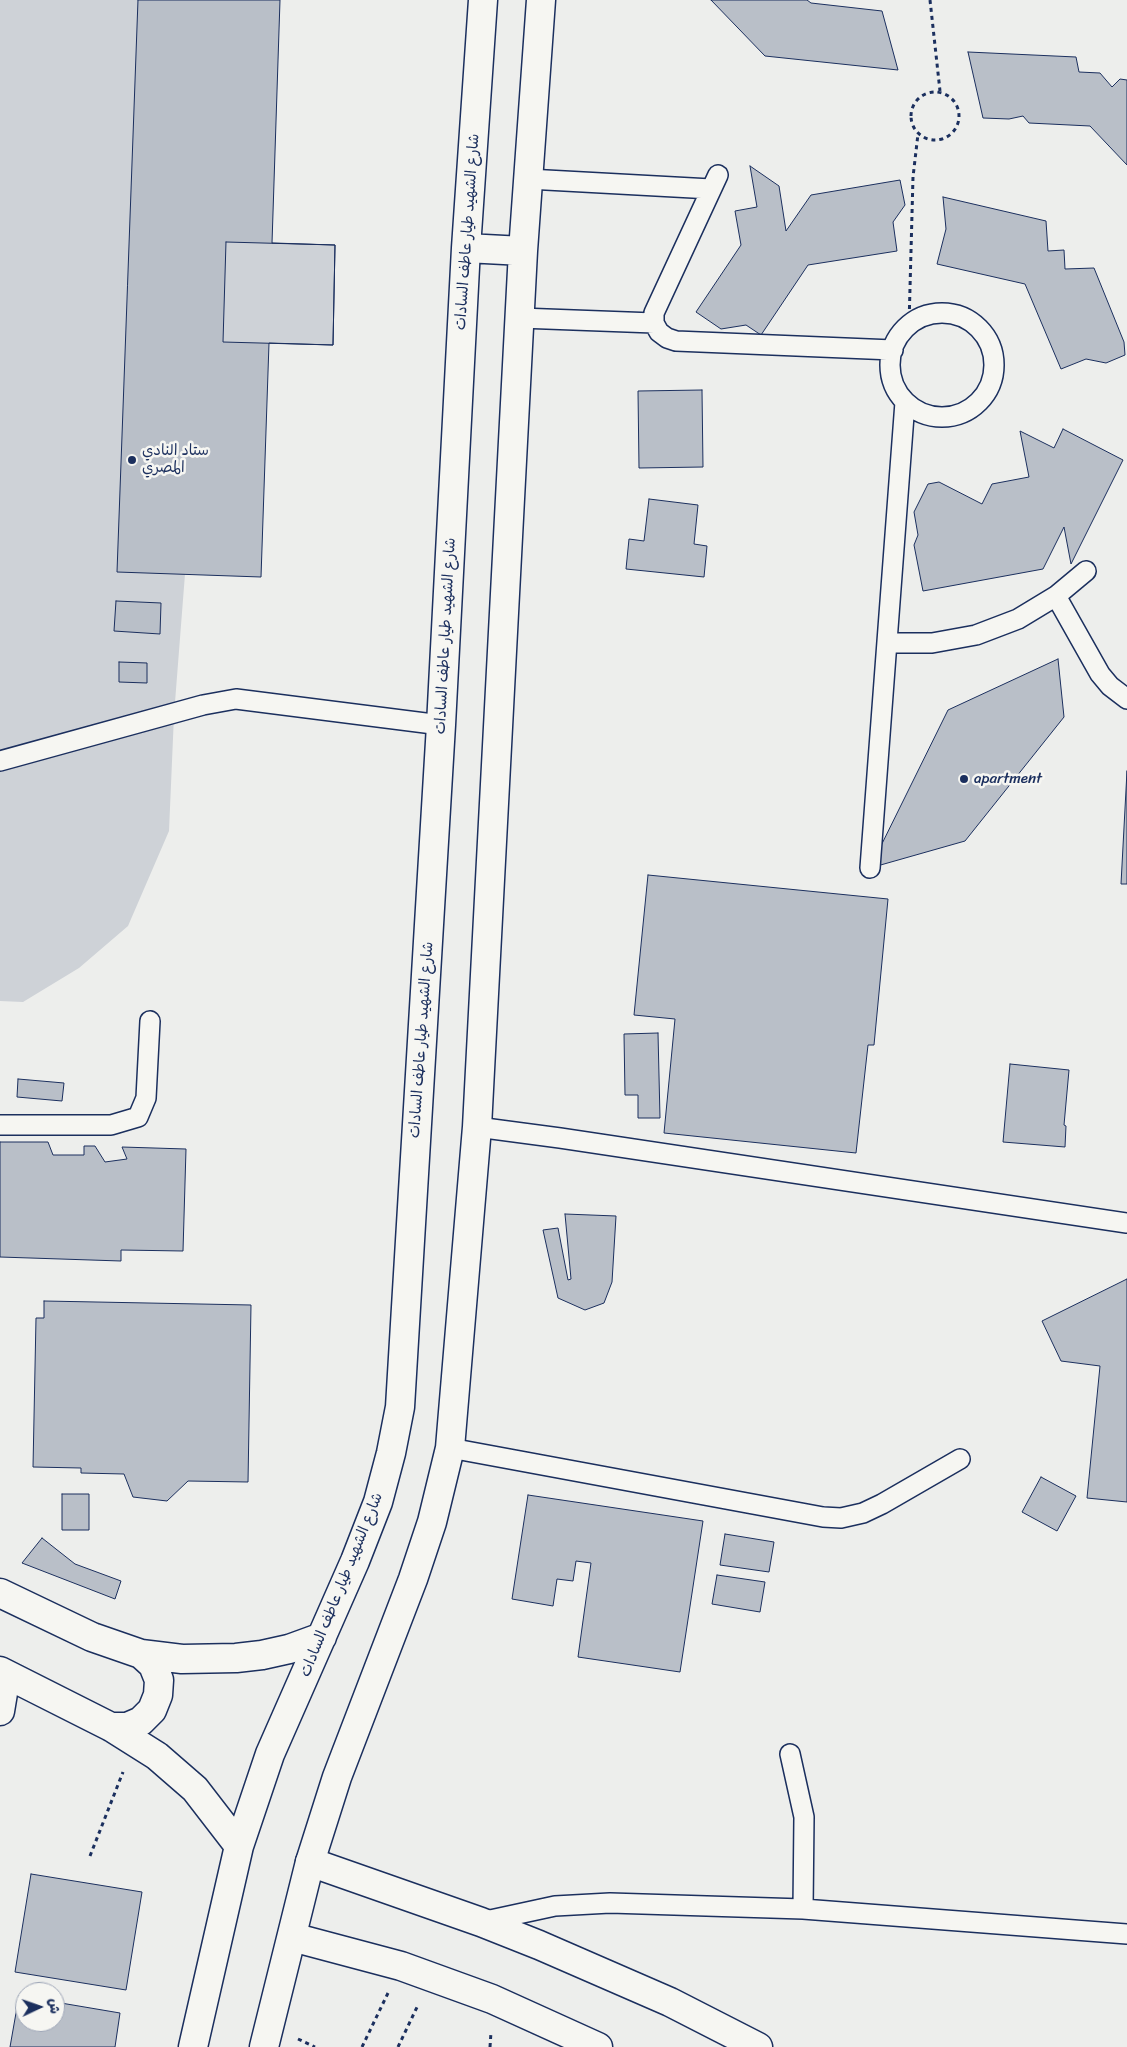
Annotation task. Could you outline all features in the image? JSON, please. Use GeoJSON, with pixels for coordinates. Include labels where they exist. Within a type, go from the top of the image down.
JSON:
{"type":"FeatureCollection","features":[{"type":"Feature","properties":{"kind":"street","name":"شارع الشهيد طيار عاطف السادات"},"geometry":{"type":"LineString","coordinates":[[193,2047],[239,1846],[270,1754],[356,1561],[378,1502],[392,1453],[400,1407],[441,725],[466,248],[484,0]]}},
{"type":"Feature","properties":{"kind":"street"},"geometry":{"type":"LineString","coordinates":[[264,2047],[310,1862],[340,1768],[416,1571],[432,1522],[450,1448],[477,1127],[523,251],[541,0]]}},
{"type":"Feature","properties":{"kind":"street"},"geometry":{"type":"LineString","coordinates":[[466,248],[523,251]]}},
{"type":"Feature","properties":{"kind":"street"},"geometry":{"type":"LineString","coordinates":[[0,1592],[92,1637],[142,1654],[182,1659],[236,1658],[289,1649],[322,1637]]}},
{"type":"Feature","properties":{"kind":"street"},"geometry":{"type":"LineString","coordinates":[[111,1727],[127,1727],[141,1721],[152,1710],[158,1695],[158,1680],[153,1665],[142,1654]]}},
{"type":"Feature","properties":{"kind":"street"},"geometry":{"type":"LineString","coordinates":[[0,1711],[3,1673],[135,1740],[180,1774],[195,1789],[239,1846]]}},
{"type":"Feature","properties":{"kind":"street"},"geometry":{"type":"LineString","coordinates":[[310,1862],[481,1922],[548,1948],[670,2002],[758,2047]]}},
{"type":"Feature","properties":{"kind":"street"},"geometry":{"type":"LineString","coordinates":[[292,1937],[402,1966],[492,1999],[598,2047]]}},
{"type":"Feature","properties":{"kind":"lane"},"geometry":{"type":"LineString","coordinates":[[528,180],[715,182],[654,313],[654,323],[659,332],[667,338],[676,341],[893,350]]}},
{"type":"Feature","properties":{"kind":"lane"},"geometry":{"type":"LineString","coordinates":[[936,314],[951,314],[966,319],[978,328],[987,339],[993,353],[992,383],[984,396],[974,406],[961,414],[947,418],[931,416],[918,411],[905,402],[897,391],[892,378],[890,364],[899,336],[909,325],[922,317],[936,314]]}},
{"type":"Feature","properties":{"kind":"lane"},"geometry":{"type":"LineString","coordinates":[[520,318],[654,323]]}},
{"type":"Feature","properties":{"kind":"lane"},"geometry":{"type":"LineString","coordinates":[[870,868],[905,402]]}},
{"type":"Feature","properties":{"kind":"lane"},"geometry":{"type":"LineString","coordinates":[[887,643],[932,643],[976,634],[1018,619],[1056,596],[1086,571]]}},
{"type":"Feature","properties":{"kind":"lane"},"geometry":{"type":"LineString","coordinates":[[1056,596],[1100,674],[1110,686],[1127,698]]}},
{"type":"Feature","properties":{"kind":"lane"},"geometry":{"type":"LineString","coordinates":[[0,761],[202,704],[236,699],[441,725]]}},
{"type":"Feature","properties":{"kind":"lane"},"geometry":{"type":"LineString","coordinates":[[0,1125],[112,1126],[138,1117],[146,1098],[150,1021]]}},
{"type":"Feature","properties":{"kind":"lane"},"geometry":{"type":"LineString","coordinates":[[477,1127],[1127,1223]]}},
{"type":"Feature","properties":{"kind":"lane"},"geometry":{"type":"LineString","coordinates":[[450,1448],[822,1518],[841,1518],[870,1510],[960,1459]]}},
{"type":"Feature","properties":{"kind":"lane"},"geometry":{"type":"LineString","coordinates":[[790,1754],[804,1817],[802,1909]]}},
{"type":"Feature","properties":{"kind":"lane"},"geometry":{"type":"LineString","coordinates":[[481,1922],[524,1912],[583,1904],[802,1909],[1127,1934]]}},
{"type":"Feature","properties":{"kind":"path"},"geometry":{"type":"LineString","coordinates":[[930,0],[940,91]]}},
{"type":"Feature","properties":{"kind":"path"},"geometry":{"type":"LineString","coordinates":[[940,91],[952,97],[959,108],[959,121],[953,132],[942,139],[929,140],[918,134],[911,123],[911,110],[916,99],[927,92],[940,91]]}},
{"type":"Feature","properties":{"kind":"path"},"geometry":{"type":"LineString","coordinates":[[909,325],[913,177],[918,134]]}},
{"type":"Feature","properties":{"kind":"path"},"geometry":{"type":"LineString","coordinates":[[90,1856],[135,1740]]}},
{"type":"Feature","properties":{"kind":"path"},"geometry":{"type":"LineString","coordinates":[[362,2047],[402,1966]]}},
{"type":"Feature","properties":{"kind":"path"},"geometry":{"type":"LineString","coordinates":[[398,2047],[431,1977]]}},
{"type":"Feature","properties":{"kind":"shaded area","name":"ستاد النادي المصري"},"geometry":{"type":"Polygon","coordinates":[[[0,0],[280,0],[272,242],[335,245],[333,345],[269,343],[185,574],[174,715],[169,831],[128,926],[79,968],[23,1002],[0,1001],[0,0]]]}},
{"type":"Feature","properties":{"kind":"building"},"geometry":{"type":"Polygon","coordinates":[[[138,0],[280,0],[272,243],[335,245],[333,345],[269,343],[261,577],[117,572],[138,0]]]}},
{"type":"Feature","properties":{"kind":"building"},"geometry":{"type":"Polygon","coordinates":[[[711,0],[807,0],[811,3],[882,11],[898,70],[765,56],[711,0]]]}},
{"type":"Feature","properties":{"kind":"building"},"geometry":{"type":"Polygon","coordinates":[[[968,52],[1076,57],[1079,72],[1100,73],[1112,87],[1120,79],[1127,80],[1127,165],[1090,126],[1029,123],[1023,116],[1009,119],[983,118],[968,52]]]}},
{"type":"Feature","properties":{"kind":"building"},"geometry":{"type":"Polygon","coordinates":[[[750,166],[779,186],[786,231],[811,195],[900,180],[905,205],[893,222],[897,251],[808,265],[761,335],[746,325],[721,329],[696,312],[741,245],[735,211],[757,207],[750,166]]]}},
{"type":"Feature","properties":{"kind":"building"},"geometry":{"type":"Polygon","coordinates":[[[943,197],[1046,221],[1048,251],[1064,250],[1065,269],[1094,268],[1124,342],[1125,355],[1106,363],[1086,359],[1061,369],[1025,284],[937,264],[946,229],[943,197]]]}},
{"type":"Feature","properties":{"kind":"building"},"geometry":{"type":"Polygon","coordinates":[[[226,242],[335,245],[333,345],[223,342],[226,242]]]}},
{"type":"Feature","properties":{"kind":"building"},"geometry":{"type":"Polygon","coordinates":[[[702,390],[703,467],[639,468],[638,391],[702,390]]]}},
{"type":"Feature","properties":{"kind":"building"},"geometry":{"type":"Polygon","coordinates":[[[1063,429],[1123,460],[1071,564],[1064,527],[1043,569],[923,591],[914,545],[918,535],[914,512],[928,484],[939,482],[982,504],[992,484],[1029,477],[1020,431],[1054,448],[1063,429]]]}},
{"type":"Feature","properties":{"kind":"building"},"geometry":{"type":"Polygon","coordinates":[[[649,499],[698,505],[694,544],[707,546],[704,577],[626,569],[629,539],[644,541],[649,499]]]}},
{"type":"Feature","properties":{"kind":"building"},"geometry":{"type":"Polygon","coordinates":[[[116,601],[161,603],[160,634],[114,631],[116,601]]]}},
{"type":"Feature","properties":{"kind":"building","name":"apartment"},"geometry":{"type":"Polygon","coordinates":[[[1058,659],[1064,717],[965,841],[870,868],[948,710],[1058,659]]]}},
{"type":"Feature","properties":{"kind":"building"},"geometry":{"type":"Polygon","coordinates":[[[119,662],[147,663],[147,683],[119,682],[119,662]]]}},
{"type":"Feature","properties":{"kind":"building"},"geometry":{"type":"Polygon","coordinates":[[[1127,771],[1127,884],[1121,884],[1127,771]]]}},
{"type":"Feature","properties":{"kind":"building"},"geometry":{"type":"Polygon","coordinates":[[[648,875],[888,899],[874,1045],[868,1045],[856,1153],[664,1133],[675,1019],[634,1015],[648,875]]]}},
{"type":"Feature","properties":{"kind":"building"},"geometry":{"type":"Polygon","coordinates":[[[658,1033],[660,1118],[638,1118],[638,1095],[625,1095],[624,1034],[658,1033]]]}},
{"type":"Feature","properties":{"kind":"building"},"geometry":{"type":"Polygon","coordinates":[[[1010,1064],[1069,1070],[1064,1125],[1066,1126],[1065,1147],[1003,1142],[1010,1064]]]}},
{"type":"Feature","properties":{"kind":"building"},"geometry":{"type":"Polygon","coordinates":[[[18,1079],[64,1083],[62,1101],[17,1097],[18,1079]]]}},
{"type":"Feature","properties":{"kind":"building"},"geometry":{"type":"Polygon","coordinates":[[[0,1142],[48,1142],[53,1155],[84,1155],[84,1146],[95,1146],[105,1162],[127,1159],[122,1147],[186,1149],[183,1251],[121,1250],[121,1261],[0,1257],[0,1142]]]}},
{"type":"Feature","properties":{"kind":"building"},"geometry":{"type":"Polygon","coordinates":[[[565,1214],[616,1216],[612,1282],[604,1303],[585,1310],[558,1298],[543,1230],[558,1228],[568,1280],[571,1279],[565,1214]]]}},
{"type":"Feature","properties":{"kind":"building"},"geometry":{"type":"Polygon","coordinates":[[[1127,1279],[1127,1502],[1087,1498],[1100,1366],[1061,1361],[1042,1321],[1127,1279]]]}},
{"type":"Feature","properties":{"kind":"building"},"geometry":{"type":"Polygon","coordinates":[[[44,1301],[251,1305],[248,1482],[188,1481],[167,1501],[133,1497],[124,1474],[81,1473],[81,1468],[33,1467],[36,1318],[44,1318],[44,1301]]]}},
{"type":"Feature","properties":{"kind":"building"},"geometry":{"type":"Polygon","coordinates":[[[1041,1477],[1076,1496],[1057,1531],[1022,1512],[1041,1477]]]}},
{"type":"Feature","properties":{"kind":"building"},"geometry":{"type":"Polygon","coordinates":[[[62,1494],[89,1494],[89,1530],[62,1530],[62,1494]]]}},
{"type":"Feature","properties":{"kind":"building"},"geometry":{"type":"Polygon","coordinates":[[[528,1495],[703,1521],[680,1672],[578,1657],[591,1563],[576,1561],[573,1581],[557,1579],[553,1606],[512,1599],[528,1495]]]}},
{"type":"Feature","properties":{"kind":"building"},"geometry":{"type":"Polygon","coordinates":[[[725,1534],[774,1542],[769,1572],[720,1565],[725,1534]]]}},
{"type":"Feature","properties":{"kind":"building"},"geometry":{"type":"Polygon","coordinates":[[[42,1538],[75,1564],[121,1581],[115,1599],[22,1563],[42,1538]]]}},
{"type":"Feature","properties":{"kind":"building"},"geometry":{"type":"Polygon","coordinates":[[[717,1575],[765,1582],[760,1612],[712,1604],[717,1575]]]}},
{"type":"Feature","properties":{"kind":"building"},"geometry":{"type":"Polygon","coordinates":[[[31,1874],[142,1892],[126,1990],[15,1972],[31,1874]]]}},
{"type":"Feature","properties":{"kind":"building"},"geometry":{"type":"Polygon","coordinates":[[[65,2004],[120,2013],[115,2047],[10,2047],[15,2019],[15,2032],[65,2032],[65,2004]]]}},
{"type":"Feature","properties":{"kind":"place","name":"ستاد النادي المصري"},"geometry":{"type":"Point","coordinates":[132,460]}},
{"type":"Feature","properties":{"kind":"place","name":"apartment"},"geometry":{"type":"Point","coordinates":[964,779]}}]}
